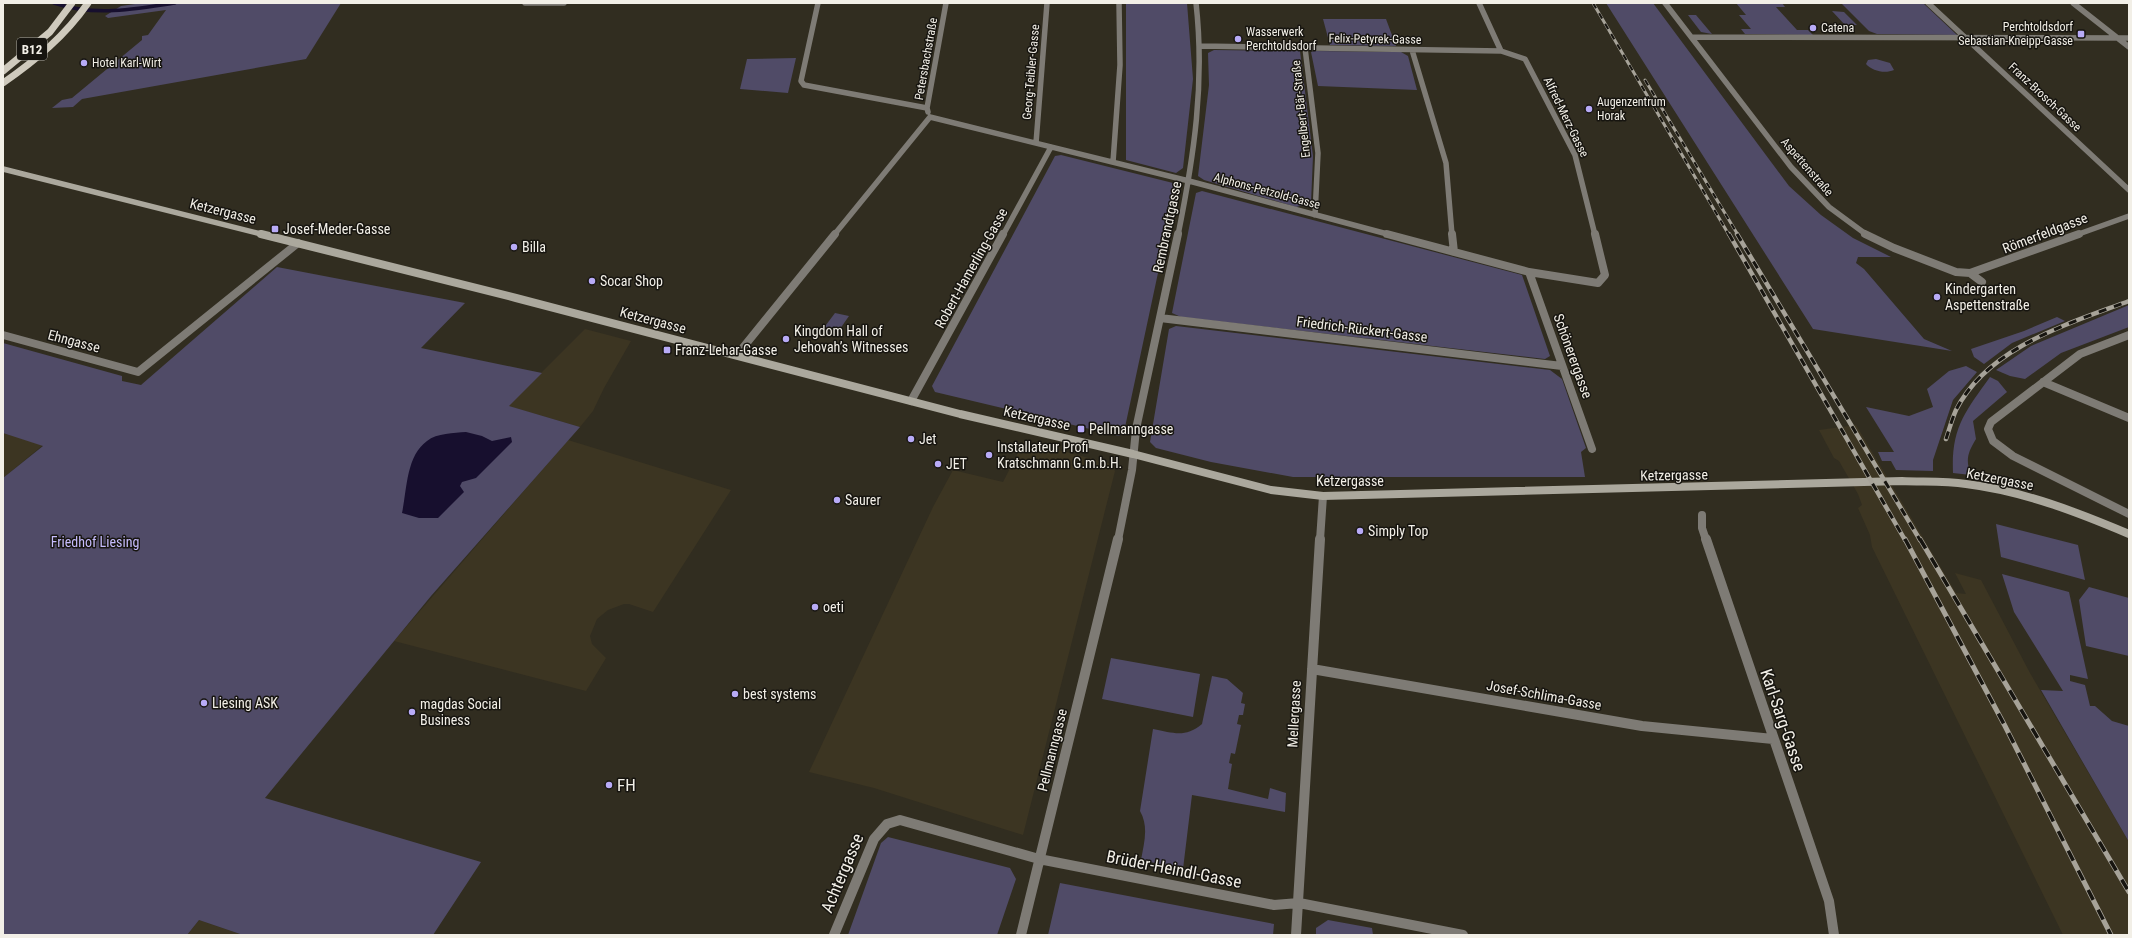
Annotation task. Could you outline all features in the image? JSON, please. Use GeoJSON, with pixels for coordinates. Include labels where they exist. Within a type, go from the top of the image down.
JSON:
{"type":"FeatureCollection","features":[{"type":"Feature","properties":{"kind":"main road","name":"B12"},"geometry":{"type":"LineString","coordinates":[[3,71],[37,45],[67,12],[72,3]]}},
{"type":"Feature","properties":{"kind":"main road","name":"B12"},"geometry":{"type":"LineString","coordinates":[[3,83],[47,50],[82,13],[88,3]]}},
{"type":"Feature","properties":{"kind":"main road","name":"Ketzergasse"},"geometry":{"type":"LineString","coordinates":[[3,170],[298,243],[911,401],[1133,454],[1271,490],[1323,496],[1902,481],[1966,484],[2049,503],[2129,534]]}},
{"type":"Feature","properties":{"kind":"street"},"geometry":{"type":"LineString","coordinates":[[525,3],[564,3]]}},
{"type":"Feature","properties":{"kind":"street"},"geometry":{"type":"LineString","coordinates":[[818,3],[801,81],[804,85],[927,108]]}},
{"type":"Feature","properties":{"kind":"street","name":"Petersbachstraße"},"geometry":{"type":"LineString","coordinates":[[930,117],[927,108],[946,3]]}},
{"type":"Feature","properties":{"kind":"street","name":"Georg-Teibler-Gasse"},"geometry":{"type":"LineString","coordinates":[[1036,143],[1047,3]]}},
{"type":"Feature","properties":{"kind":"street"},"geometry":{"type":"LineString","coordinates":[[1113,162],[1120,65],[1119,3]]}},
{"type":"Feature","properties":{"kind":"street","name":"Rembrandtgasse"},"geometry":{"type":"LineString","coordinates":[[1133,454],[1136,429],[1189,181],[1198,110],[1201,46],[1196,3]]}},
{"type":"Feature","properties":{"kind":"street"},"geometry":{"type":"LineString","coordinates":[[1479,3],[1501,51]]}},
{"type":"Feature","properties":{"kind":"street","name":"Aspettenstraße"},"geometry":{"type":"LineString","coordinates":[[1664,3],[1692,37],[1779,153],[1805,185],[1830,209],[1874,239],[1956,272],[1970,273],[1982,282]]}},
{"type":"Feature","properties":{"kind":"street","name":"Franz-Brosch-Gasse"},"geometry":{"type":"LineString","coordinates":[[1928,3],[2129,190]]}},
{"type":"Feature","properties":{"kind":"street"},"geometry":{"type":"LineString","coordinates":[[2073,3],[2129,47]]}},
{"type":"Feature","properties":{"kind":"street"},"geometry":{"type":"LineString","coordinates":[[1692,37],[2129,38]]}},
{"type":"Feature","properties":{"kind":"street","name":"Felix-Petyrek-Gasse"},"geometry":{"type":"LineString","coordinates":[[1201,46],[1501,51]]}},
{"type":"Feature","properties":{"kind":"street","name":"Engelbert-Bär-Straße"},"geometry":{"type":"LineString","coordinates":[[1305,48],[1318,153],[1315,215]]}},
{"type":"Feature","properties":{"kind":"street"},"geometry":{"type":"LineString","coordinates":[[1412,50],[1446,163],[1454,252]]}},
{"type":"Feature","properties":{"kind":"street","name":"Alfred-Merz-Gasse"},"geometry":{"type":"LineString","coordinates":[[1501,51],[1525,59],[1575,155],[1605,274],[1598,283]]}},
{"type":"Feature","properties":{"kind":"street"},"geometry":{"type":"LineString","coordinates":[[737,355],[930,117]]}},
{"type":"Feature","properties":{"kind":"street","name":"Alphons-Petzold-Gasse"},"geometry":{"type":"LineString","coordinates":[[930,117],[1189,181],[1529,272],[1598,283]]}},
{"type":"Feature","properties":{"kind":"street","name":"Robert-Hamerling-Gasse"},"geometry":{"type":"LineString","coordinates":[[911,401],[1051,147]]}},
{"type":"Feature","properties":{"kind":"street","name":"Römerfeldgasse"},"geometry":{"type":"LineString","coordinates":[[1970,273],[2129,216]]}},
{"type":"Feature","properties":{"kind":"street","name":"Ehngasse"},"geometry":{"type":"LineString","coordinates":[[3,335],[138,372],[298,243]]}},
{"type":"Feature","properties":{"kind":"street","name":"Schönerergasse"},"geometry":{"type":"LineString","coordinates":[[1529,272],[1592,449]]}},
{"type":"Feature","properties":{"kind":"street","name":"Friedrich-Rückert-Gasse"},"geometry":{"type":"LineString","coordinates":[[1160,318],[1562,366]]}},
{"type":"Feature","properties":{"kind":"street"},"geometry":{"type":"LineString","coordinates":[[2043,382],[2080,354],[2129,335]]}},
{"type":"Feature","properties":{"kind":"street"},"geometry":{"type":"LineString","coordinates":[[2043,382],[2129,418]]}},
{"type":"Feature","properties":{"kind":"street","name":"Ketzergasse"},"geometry":{"type":"LineString","coordinates":[[2043,382],[1991,422],[1988,430],[1993,441],[2013,456],[2129,514]]}},
{"type":"Feature","properties":{"kind":"street","name":"Pellmanngasse"},"geometry":{"type":"LineString","coordinates":[[1021,935],[1118,540],[1132,470],[1133,454]]}},
{"type":"Feature","properties":{"kind":"street","name":"Mellergasse"},"geometry":{"type":"LineString","coordinates":[[1296,935],[1323,496]]}},
{"type":"Feature","properties":{"kind":"street","name":"Karl-Sarg-Gasse"},"geometry":{"type":"LineString","coordinates":[[1702,515],[1702,528],[1829,901],[1834,935]]}},
{"type":"Feature","properties":{"kind":"street","name":"Josef-Schlima-Gasse"},"geometry":{"type":"LineString","coordinates":[[1312,668],[1642,726],[1773,739]]}},
{"type":"Feature","properties":{"kind":"street","name":"Brüder-Heindl-Gasse"},"geometry":{"type":"LineString","coordinates":[[883,825],[895,820],[906,820],[1040,859],[1274,905],[1299,903],[1463,935]]}},
{"type":"Feature","properties":{"kind":"street","name":"Achtergasse"},"geometry":{"type":"LineString","coordinates":[[834,935],[874,839],[883,825]]}},
{"type":"Feature","properties":{"kind":"shaded area"},"geometry":{"type":"Polygon","coordinates":[[[585,329],[631,341],[604,388],[593,411],[580,427],[508,406],[585,329]]]}},
{"type":"Feature","properties":{"kind":"shaded area"},"geometry":{"type":"Polygon","coordinates":[[[1856,425],[1956,593],[1966,594],[1955,573],[1981,580],[2030,673],[2129,842],[2129,935],[2063,935],[1872,547],[1870,535],[1858,508],[1862,505],[1858,494],[1839,461],[1834,458],[1819,430],[1856,425]]]}},
{"type":"Feature","properties":{"kind":"shaded area"},"geometry":{"type":"Polygon","coordinates":[[[466,432],[482,436],[492,441],[511,437],[512,442],[476,478],[462,482],[460,486],[464,492],[438,518],[419,518],[402,513],[408,474],[415,455],[420,447],[436,436],[466,432]]]}},
{"type":"Feature","properties":{"kind":"shaded area"},"geometry":{"type":"Polygon","coordinates":[[[3,433],[43,445],[3,478],[3,433]]]}},
{"type":"Feature","properties":{"kind":"shaded area"},"geometry":{"type":"Polygon","coordinates":[[[568,440],[731,490],[653,612],[629,604],[624,604],[608,610],[597,619],[590,636],[592,644],[606,658],[586,691],[394,641],[568,440]]]}},
{"type":"Feature","properties":{"kind":"shaded area"},"geometry":{"type":"Polygon","coordinates":[[[1024,441],[1108,463],[1115,471],[1023,835],[874,788],[809,772],[933,507],[953,470],[1003,482],[1024,441]]]}},
{"type":"Feature","properties":{"kind":"shaded area"},"geometry":{"type":"Polygon","coordinates":[[[199,920],[243,935],[187,935],[199,920]]]}},
{"type":"Feature","properties":{"kind":"green space"},"geometry":{"type":"Polygon","coordinates":[[[142,3],[341,3],[306,59],[82,99],[73,107],[52,108],[62,100],[72,98],[142,40],[142,36],[148,35],[166,10],[108,18],[105,16],[121,6],[142,3]]]}},
{"type":"Feature","properties":{"kind":"green space"},"geometry":{"type":"Polygon","coordinates":[[[1126,3],[1187,3],[1193,79],[1183,168],[1176,173],[1126,160],[1126,3]]]}},
{"type":"Feature","properties":{"kind":"green space"},"geometry":{"type":"Polygon","coordinates":[[[1606,3],[1653,3],[1789,186],[1821,215],[1853,238],[1891,257],[1858,257],[1856,263],[1864,269],[1924,339],[1952,351],[1813,329],[1606,3]]]}},
{"type":"Feature","properties":{"kind":"green space"},"geometry":{"type":"Polygon","coordinates":[[[1736,3],[1782,3],[1785,7],[1776,7],[1797,30],[1808,30],[1813,35],[1745,34],[1741,29],[1751,29],[1739,15],[1746,15],[1736,3]]]}},
{"type":"Feature","properties":{"kind":"green space"},"geometry":{"type":"Polygon","coordinates":[[[1841,3],[1923,3],[1957,35],[1877,34],[1869,31],[1841,3]]]}},
{"type":"Feature","properties":{"kind":"green space"},"geometry":{"type":"Polygon","coordinates":[[[1832,11],[1844,12],[1857,25],[1845,25],[1832,11]]]}},
{"type":"Feature","properties":{"kind":"green space"},"geometry":{"type":"Polygon","coordinates":[[[1688,15],[1696,15],[1712,34],[1701,32],[1688,15]]]}},
{"type":"Feature","properties":{"kind":"green space"},"geometry":{"type":"Polygon","coordinates":[[[1323,19],[1386,19],[1396,46],[1330,45],[1323,19]]]}},
{"type":"Feature","properties":{"kind":"green space"},"geometry":{"type":"Polygon","coordinates":[[[1214,50],[1300,51],[1313,156],[1311,203],[1296,207],[1204,180],[1198,176],[1209,85],[1208,53],[1214,50]]]}},
{"type":"Feature","properties":{"kind":"green space"},"geometry":{"type":"Polygon","coordinates":[[[1311,52],[1401,52],[1408,56],[1417,90],[1318,86],[1311,52]]]}},
{"type":"Feature","properties":{"kind":"green space"},"geometry":{"type":"Polygon","coordinates":[[[796,58],[788,93],[740,89],[747,59],[796,58]]]}},
{"type":"Feature","properties":{"kind":"green space"},"geometry":{"type":"Polygon","coordinates":[[[1876,59],[1890,63],[1894,70],[1887,72],[1879,71],[1866,64],[1868,60],[1876,59]]]}},
{"type":"Feature","properties":{"kind":"green space"},"geometry":{"type":"Polygon","coordinates":[[[1061,155],[1177,184],[1124,432],[1119,436],[935,392],[932,386],[1055,156],[1061,155]]]}},
{"type":"Feature","properties":{"kind":"green space"},"geometry":{"type":"Polygon","coordinates":[[[1202,191],[1522,275],[1550,356],[1545,359],[1181,317],[1172,313],[1196,193],[1202,191]]]}},
{"type":"Feature","properties":{"kind":"green space","name":"Friedhof Liesing"},"geometry":{"type":"Polygon","coordinates":[[[277,267],[465,303],[421,348],[542,373],[509,406],[580,427],[431,596],[265,798],[481,862],[433,935],[243,935],[199,920],[187,935],[3,935],[3,478],[43,446],[3,433],[3,343],[122,376],[122,381],[141,385],[277,267]]]}},
{"type":"Feature","properties":{"kind":"green space"},"geometry":{"type":"Polygon","coordinates":[[[2129,305],[2129,327],[2061,353],[2025,379],[2010,376],[1996,370],[2031,346],[2129,305]]]}},
{"type":"Feature","properties":{"kind":"green space"},"geometry":{"type":"Polygon","coordinates":[[[835,313],[849,316],[835,336],[820,333],[835,313]]]}},
{"type":"Feature","properties":{"kind":"green space"},"geometry":{"type":"Polygon","coordinates":[[[2057,317],[2065,321],[2012,343],[1984,364],[1974,357],[1971,349],[2024,331],[2057,317]]]}},
{"type":"Feature","properties":{"kind":"green space"},"geometry":{"type":"Polygon","coordinates":[[[1176,326],[1550,370],[1562,379],[1586,448],[1581,452],[1585,477],[1293,477],[1211,462],[1156,448],[1150,442],[1169,329],[1176,326]]]}},
{"type":"Feature","properties":{"kind":"green space"},"geometry":{"type":"Polygon","coordinates":[[[1966,366],[1977,372],[1953,400],[1933,460],[1933,471],[1896,470],[1891,461],[1882,461],[1878,452],[1894,452],[1866,407],[1909,416],[1933,407],[1927,389],[1949,371],[1966,366]]]}},
{"type":"Feature","properties":{"kind":"green space"},"geometry":{"type":"Polygon","coordinates":[[[1990,377],[1998,381],[2007,392],[1973,421],[1976,439],[1968,456],[1968,465],[1971,475],[1953,473],[1954,444],[1961,421],[1973,400],[1990,377]]]}},
{"type":"Feature","properties":{"kind":"green space"},"geometry":{"type":"Polygon","coordinates":[[[1996,524],[2078,545],[2085,580],[2001,557],[1996,524]]]}},
{"type":"Feature","properties":{"kind":"green space"},"geometry":{"type":"Polygon","coordinates":[[[2002,574],[2069,592],[2088,679],[2070,675],[2070,681],[2085,685],[2090,706],[2095,706],[2112,721],[2129,726],[2129,842],[2041,690],[2063,691],[2014,612],[2002,574]]]}},
{"type":"Feature","properties":{"kind":"green space"},"geometry":{"type":"Polygon","coordinates":[[[2089,587],[2129,598],[2129,656],[2086,646],[2079,600],[2089,587]]]}},
{"type":"Feature","properties":{"kind":"green space"},"geometry":{"type":"Polygon","coordinates":[[[1111,658],[1200,674],[1193,717],[1102,699],[1111,658]]]}},
{"type":"Feature","properties":{"kind":"green space"},"geometry":{"type":"Polygon","coordinates":[[[1212,676],[1227,679],[1243,693],[1241,703],[1245,704],[1243,715],[1239,715],[1237,724],[1241,725],[1235,754],[1231,753],[1229,763],[1232,764],[1228,789],[1268,799],[1270,788],[1286,793],[1285,812],[1192,795],[1183,869],[1141,860],[1145,829],[1143,817],[1140,811],[1153,729],[1173,733],[1185,733],[1202,724],[1212,676]]]}},
{"type":"Feature","properties":{"kind":"green space"},"geometry":{"type":"Polygon","coordinates":[[[888,837],[1010,868],[1016,879],[997,935],[848,935],[881,843],[888,837]]]}},
{"type":"Feature","properties":{"kind":"green space"},"geometry":{"type":"Polygon","coordinates":[[[1060,883],[1274,924],[1273,935],[1048,935],[1060,883]]]}},
{"type":"Feature","properties":{"kind":"green space"},"geometry":{"type":"Polygon","coordinates":[[[1328,920],[1372,928],[1373,935],[1316,935],[1316,928],[1328,920]]]}},
{"type":"Feature","properties":{"kind":"waterway"},"geometry":{"type":"LineString","coordinates":[[54,3],[84,10],[99,11],[130,9],[175,3]]}},
{"type":"Feature","properties":{"kind":"railway"},"geometry":{"type":"LineString","coordinates":[[1593,3],[1729,235]]}},
{"type":"Feature","properties":{"kind":"railway"},"geometry":{"type":"LineString","coordinates":[[1645,80],[1738,235]]}},
{"type":"Feature","properties":{"kind":"railway"},"geometry":{"type":"LineString","coordinates":[[1729,234],[1905,540]]}},
{"type":"Feature","properties":{"kind":"railway"},"geometry":{"type":"LineString","coordinates":[[1737,234],[1920,540]]}},
{"type":"Feature","properties":{"kind":"railway"},"geometry":{"type":"LineString","coordinates":[[1946,439],[1956,410],[1970,388],[1988,370],[2009,354],[2032,340],[2056,329],[2129,301]]}},
{"type":"Feature","properties":{"kind":"railway"},"geometry":{"type":"LineString","coordinates":[[1905,539],[2005,726],[2111,935]]}},
{"type":"Feature","properties":{"kind":"railway"},"geometry":{"type":"LineString","coordinates":[[1920,539],[2129,892]]}},
{"type":"Feature","properties":{"kind":"place","name":"Catena"},"geometry":{"type":"Point","coordinates":[1813,28]}},
{"type":"Feature","properties":{"kind":"place","name":"Perchtoldsdorf Sebastian-Kneipp-Gasse"},"geometry":{"type":"Point","coordinates":[2081,34]}},
{"type":"Feature","properties":{"kind":"place","name":"Wasserwerk Perchtoldsdorf"},"geometry":{"type":"Point","coordinates":[1238,39]}},
{"type":"Feature","properties":{"kind":"place","name":"Hotel Karl-Wirt"},"geometry":{"type":"Point","coordinates":[84,63]}},
{"type":"Feature","properties":{"kind":"place","name":"Augenzentrum Horak"},"geometry":{"type":"Point","coordinates":[1589,109]}},
{"type":"Feature","properties":{"kind":"place","name":"Josef-Meder-Gasse"},"geometry":{"type":"Point","coordinates":[275,229]}},
{"type":"Feature","properties":{"kind":"place","name":"Billa"},"geometry":{"type":"Point","coordinates":[514,247]}},
{"type":"Feature","properties":{"kind":"place","name":"Socar Shop"},"geometry":{"type":"Point","coordinates":[592,281]}},
{"type":"Feature","properties":{"kind":"place","name":"Kindergarten Aspettenstraße"},"geometry":{"type":"Point","coordinates":[1937,297]}},
{"type":"Feature","properties":{"kind":"place","name":"Kingdom Hall of Jehovah’s Witnesses"},"geometry":{"type":"Point","coordinates":[786,339]}},
{"type":"Feature","properties":{"kind":"place","name":"Franz-Lehar-Gasse"},"geometry":{"type":"Point","coordinates":[667,350]}},
{"type":"Feature","properties":{"kind":"place","name":"Pellmanngasse"},"geometry":{"type":"Point","coordinates":[1081,429]}},
{"type":"Feature","properties":{"kind":"place","name":"Jet"},"geometry":{"type":"Point","coordinates":[911,439]}},
{"type":"Feature","properties":{"kind":"place","name":"Installateur Profi Kratschmann G.m.b.H."},"geometry":{"type":"Point","coordinates":[989,455]}},
{"type":"Feature","properties":{"kind":"place","name":"JET"},"geometry":{"type":"Point","coordinates":[938,464]}},
{"type":"Feature","properties":{"kind":"place","name":"Saurer"},"geometry":{"type":"Point","coordinates":[837,500]}},
{"type":"Feature","properties":{"kind":"place","name":"Simply Top"},"geometry":{"type":"Point","coordinates":[1360,531]}},
{"type":"Feature","properties":{"kind":"place","name":"oeti"},"geometry":{"type":"Point","coordinates":[815,607]}},
{"type":"Feature","properties":{"kind":"place","name":"best systems"},"geometry":{"type":"Point","coordinates":[735,694]}},
{"type":"Feature","properties":{"kind":"place","name":"Liesing ASK"},"geometry":{"type":"Point","coordinates":[204,703]}},
{"type":"Feature","properties":{"kind":"place","name":"magdas Social Business"},"geometry":{"type":"Point","coordinates":[412,712]}},
{"type":"Feature","properties":{"kind":"place","name":"FH"},"geometry":{"type":"Point","coordinates":[609,785]}}]}
